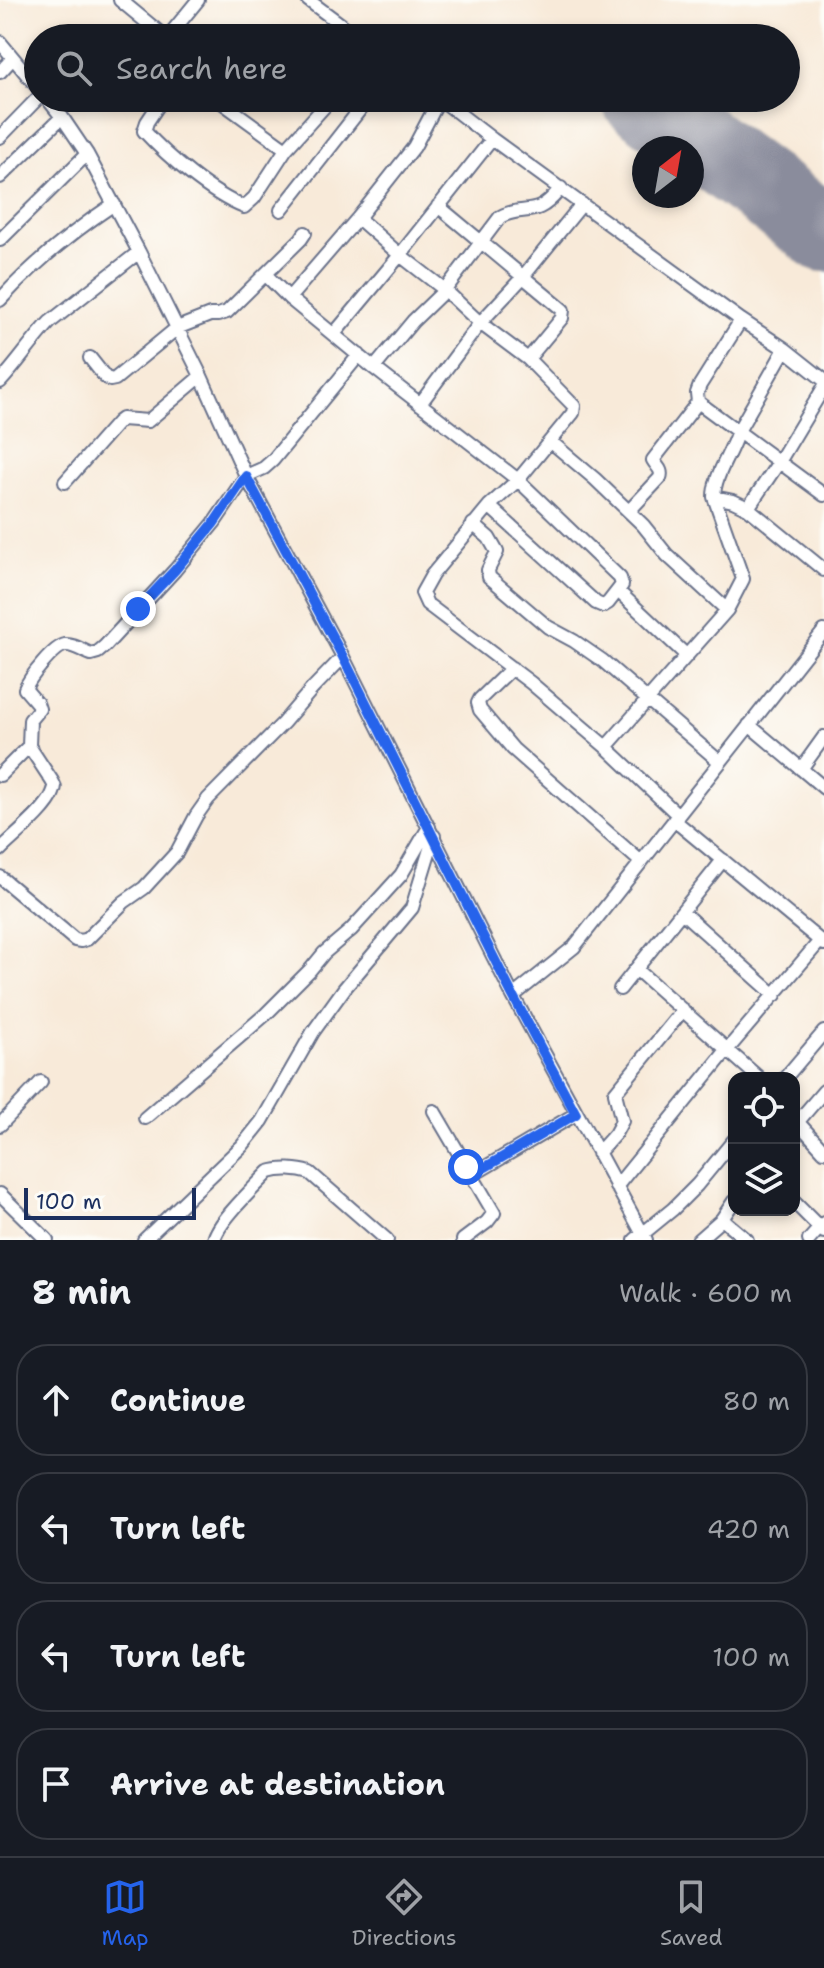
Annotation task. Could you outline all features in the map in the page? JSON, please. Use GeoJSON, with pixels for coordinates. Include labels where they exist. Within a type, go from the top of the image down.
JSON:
{"type":"FeatureCollection","features":[{"type":"Feature","properties":{"kind":"street"},"geometry":{"type":"LineString","coordinates":[[120,0],[150,24]]}},
{"type":"Feature","properties":{"kind":"street"},"geometry":{"type":"LineString","coordinates":[[178,24],[198,0]]}},
{"type":"Feature","properties":{"kind":"street"},"geometry":{"type":"LineString","coordinates":[[308,0],[340,24]]}},
{"type":"Feature","properties":{"kind":"street"},"geometry":{"type":"LineString","coordinates":[[0,42],[24,71]]}},
{"type":"Feature","properties":{"kind":"street"},"geometry":{"type":"LineString","coordinates":[[0,72],[13,58]]}},
{"type":"Feature","properties":{"kind":"street"},"geometry":{"type":"LineString","coordinates":[[0,137],[24,112]]}},
{"type":"Feature","properties":{"kind":"street"},"geometry":{"type":"LineString","coordinates":[[58,112],[87,154],[139,252],[201,376],[246,476],[343,657],[513,996],[642,1238],[697,1185],[731,1144]]}},
{"type":"Feature","properties":{"kind":"street"},"geometry":{"type":"LineString","coordinates":[[154,112],[144,131],[188,171],[244,207],[286,149],[319,112]]}},
{"type":"Feature","properties":{"kind":"street"},"geometry":{"type":"LineString","coordinates":[[235,112],[286,149]]}},
{"type":"Feature","properties":{"kind":"street"},"geometry":{"type":"LineString","coordinates":[[281,210],[358,112]]}},
{"type":"Feature","properties":{"kind":"street"},"geometry":{"type":"LineString","coordinates":[[289,298],[414,147],[433,112]]}},
{"type":"Feature","properties":{"kind":"street"},"geometry":{"type":"LineString","coordinates":[[458,112],[824,380]]}},
{"type":"Feature","properties":{"kind":"street"},"geometry":{"type":"LineString","coordinates":[[0,177],[62,117]]}},
{"type":"Feature","properties":{"kind":"street"},"geometry":{"type":"LineString","coordinates":[[334,334],[492,139]]}},
{"type":"Feature","properties":{"kind":"street"},"geometry":{"type":"LineString","coordinates":[[0,240],[87,154]]}},
{"type":"Feature","properties":{"kind":"street"},"geometry":{"type":"LineString","coordinates":[[374,368],[413,321],[445,290],[500,217],[508,212],[543,206],[561,188]]}},
{"type":"Feature","properties":{"kind":"street"},"geometry":{"type":"LineString","coordinates":[[0,300],[76,229],[114,204]]}},
{"type":"Feature","properties":{"kind":"street"},"geometry":{"type":"LineString","coordinates":[[420,404],[480,323],[522,278],[582,204]]}},
{"type":"Feature","properties":{"kind":"street"},"geometry":{"type":"LineString","coordinates":[[438,206],[561,308],[562,318],[528,359]]}},
{"type":"Feature","properties":{"kind":"street"},"geometry":{"type":"LineString","coordinates":[[358,218],[480,323],[528,359],[574,406],[573,413],[518,480],[473,524],[423,589],[423,598],[606,747],[676,818],[822,943],[727,1050],[616,1187]]}},
{"type":"Feature","properties":{"kind":"street"},"geometry":{"type":"LineString","coordinates":[[90,358],[105,377],[112,380],[177,328],[227,312],[305,233]]}},
{"type":"Feature","properties":{"kind":"street"},"geometry":{"type":"LineString","coordinates":[[0,382],[50,322],[139,252]]}},
{"type":"Feature","properties":{"kind":"street"},"geometry":{"type":"LineString","coordinates":[[266,275],[289,298],[374,368],[518,480],[620,578],[622,585],[606,605],[596,603],[489,506]]}},
{"type":"Feature","properties":{"kind":"street"},"geometry":{"type":"LineString","coordinates":[[629,511],[660,478],[660,469],[653,460],[698,402],[700,385],[741,320]]}},
{"type":"Feature","properties":{"kind":"street"},"geometry":{"type":"LineString","coordinates":[[606,747],[727,610],[743,579],[714,497],[714,486],[734,446],[737,433],[785,349]]}},
{"type":"Feature","properties":{"kind":"street"},"geometry":{"type":"LineString","coordinates":[[0,850],[43,808],[54,792],[55,786],[29,746],[30,720],[39,709],[25,689],[33,676],[60,647],[71,645],[91,654],[105,646],[214,523],[246,476],[273,460],[359,355]]}},
{"type":"Feature","properties":{"kind":"street"},"geometry":{"type":"LineString","coordinates":[[65,482],[118,422],[122,419],[148,421],[201,376]]}},
{"type":"Feature","properties":{"kind":"street"},"geometry":{"type":"LineString","coordinates":[[748,508],[824,387]]}},
{"type":"Feature","properties":{"kind":"street"},"geometry":{"type":"LineString","coordinates":[[698,402],[824,495]]}},
{"type":"Feature","properties":{"kind":"street"},"geometry":{"type":"LineString","coordinates":[[550,441],[629,511],[667,555],[727,610]]}},
{"type":"Feature","properties":{"kind":"street"},"geometry":{"type":"LineString","coordinates":[[714,497],[748,508],[824,570]]}},
{"type":"Feature","properties":{"kind":"street"},"geometry":{"type":"LineString","coordinates":[[473,524],[489,538],[497,552],[488,570],[489,577],[548,627],[603,661],[720,762]]}},
{"type":"Feature","properties":{"kind":"street"},"geometry":{"type":"LineString","coordinates":[[618,591],[687,656]]}},
{"type":"Feature","properties":{"kind":"street"},"geometry":{"type":"LineString","coordinates":[[513,996],[574,947],[824,631]]}},
{"type":"Feature","properties":{"kind":"street"},"geometry":{"type":"LineString","coordinates":[[0,877],[75,940],[87,939],[124,902],[144,888],[177,852],[208,799],[343,657]]}},
{"type":"Feature","properties":{"kind":"street"},"geometry":{"type":"LineString","coordinates":[[512,668],[480,699],[480,710],[513,749],[641,862]]}},
{"type":"Feature","properties":{"kind":"street"},"geometry":{"type":"LineString","coordinates":[[749,725],[824,788]]}},
{"type":"Feature","properties":{"kind":"street"},"geometry":{"type":"LineString","coordinates":[[801,769],[824,737]]}},
{"type":"Feature","properties":{"kind":"street"},"geometry":{"type":"LineString","coordinates":[[0,775],[29,746]]}},
{"type":"Feature","properties":{"kind":"street"},"geometry":{"type":"LineString","coordinates":[[145,1118],[266,1014],[324,953],[351,930],[401,875],[431,831]]}},
{"type":"Feature","properties":{"kind":"street"},"geometry":{"type":"LineString","coordinates":[[144,1240],[242,1146],[262,1121],[313,1032],[344,989],[412,908],[431,831]]}},
{"type":"Feature","properties":{"kind":"street"},"geometry":{"type":"LineString","coordinates":[[620,989],[723,860]]}},
{"type":"Feature","properties":{"kind":"street"},"geometry":{"type":"LineString","coordinates":[[682,912],[775,995]]}},
{"type":"Feature","properties":{"kind":"street"},"geometry":{"type":"LineString","coordinates":[[636,969],[752,1072]]}},
{"type":"Feature","properties":{"kind":"street"},"geometry":{"type":"LineString","coordinates":[[598,1153],[622,1121],[615,1093],[683,1010]]}},
{"type":"Feature","properties":{"kind":"street"},"geometry":{"type":"LineString","coordinates":[[790,1072],[824,1032]]}},
{"type":"Feature","properties":{"kind":"street"},"geometry":{"type":"LineString","coordinates":[[0,1125],[41,1082]]}},
{"type":"Feature","properties":{"kind":"street"},"geometry":{"type":"LineString","coordinates":[[800,1117],[824,1091]]}},
{"type":"Feature","properties":{"kind":"street"},"geometry":{"type":"LineString","coordinates":[[0,1103],[10,1114]]}},
{"type":"Feature","properties":{"kind":"street"},"geometry":{"type":"LineString","coordinates":[[434,1111],[493,1210],[494,1215],[463,1240]]}},
{"type":"Feature","properties":{"kind":"street"},"geometry":{"type":"LineString","coordinates":[[472,1175],[576,1114]]}},
{"type":"Feature","properties":{"kind":"street"},"geometry":{"type":"LineString","coordinates":[[800,1127],[824,1151]]}},
{"type":"Feature","properties":{"kind":"street"},"geometry":{"type":"LineString","coordinates":[[214,1240],[215,1233],[226,1219],[269,1172],[276,1170],[310,1173],[387,1240]]}},
{"type":"Feature","properties":{"kind":"street"},"geometry":{"type":"LineString","coordinates":[[0,1194],[47,1240]]}},
{"type":"Feature","properties":{"kind":"street"},"geometry":{"type":"LineString","coordinates":[[800,1207],[823,1228],[809,1240]]}},
{"type":"Feature","properties":{"kind":"street"},"geometry":{"type":"LineString","coordinates":[[698,1240],[728,1210]]}},
{"type":"Feature","properties":{"kind":"street"},"geometry":{"type":"LineString","coordinates":[[722,1219],[747,1240]]}},
{"type":"Feature","properties":{"kind":"runway"},"geometry":{"type":"LineString","coordinates":[[659,112],[824,233]]}},
{"type":"Feature","properties":{"kind":"route"},"geometry":{"type":"LineString","coordinates":[[138,609],[214,523],[246,476],[343,657],[513,996],[576,1114],[472,1175],[466,1167]]}}]}
